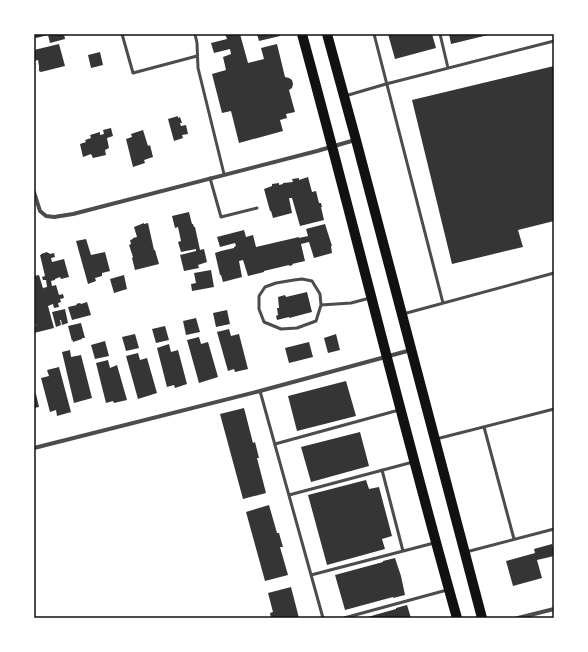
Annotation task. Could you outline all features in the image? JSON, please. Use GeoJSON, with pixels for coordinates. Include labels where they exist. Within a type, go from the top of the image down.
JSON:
{"type":"FeatureCollection","features":[{"type":"Feature","properties":{"kind":"main road"},"geometry":{"type":"LineString","coordinates":[[302,34],[333,146],[414,461],[457,618]]}},
{"type":"Feature","properties":{"kind":"main road"},"geometry":{"type":"LineString","coordinates":[[327,34],[482,618]]}},
{"type":"Feature","properties":{"kind":"street"},"geometry":{"type":"LineString","coordinates":[[34,192],[40,211],[46,216],[54,217],[73,214],[356,140]]}},
{"type":"Feature","properties":{"kind":"street"},"geometry":{"type":"LineString","coordinates":[[34,448],[260,391],[411,350]]}},
{"type":"Feature","properties":{"kind":"street"},"geometry":{"type":"LineString","coordinates":[[518,618],[554,609]]}},
{"type":"Feature","properties":{"kind":"lane"},"geometry":{"type":"LineString","coordinates":[[122,34],[133,73],[197,56]]}},
{"type":"Feature","properties":{"kind":"lane"},"geometry":{"type":"LineString","coordinates":[[195,34],[197,43],[198,68],[224,174]]}},
{"type":"Feature","properties":{"kind":"lane"},"geometry":{"type":"LineString","coordinates":[[374,34],[443,303]]}},
{"type":"Feature","properties":{"kind":"lane"},"geometry":{"type":"LineString","coordinates":[[440,34],[448,68]]}},
{"type":"Feature","properties":{"kind":"lane"},"geometry":{"type":"LineString","coordinates":[[344,96],[554,41]]}},
{"type":"Feature","properties":{"kind":"lane"},"geometry":{"type":"LineString","coordinates":[[210,178],[221,217],[257,208]]}},
{"type":"Feature","properties":{"kind":"lane"},"geometry":{"type":"LineString","coordinates":[[402,314],[554,273]]}},
{"type":"Feature","properties":{"kind":"lane"},"geometry":{"type":"LineString","coordinates":[[302,279],[312,281],[320,294],[321,305],[316,321],[297,328],[281,329],[264,322],[259,309],[258,296],[265,288],[276,283],[302,279]]}},
{"type":"Feature","properties":{"kind":"lane"},"geometry":{"type":"LineString","coordinates":[[321,305],[351,303],[372,298]]}},
{"type":"Feature","properties":{"kind":"lane"},"geometry":{"type":"LineString","coordinates":[[260,391],[323,618]]}},
{"type":"Feature","properties":{"kind":"lane"},"geometry":{"type":"LineString","coordinates":[[275,444],[401,410]]}},
{"type":"Feature","properties":{"kind":"lane"},"geometry":{"type":"LineString","coordinates":[[435,440],[554,410]]}},
{"type":"Feature","properties":{"kind":"lane"},"geometry":{"type":"LineString","coordinates":[[484,427],[514,539]]}},
{"type":"Feature","properties":{"kind":"lane"},"geometry":{"type":"LineString","coordinates":[[289,495],[414,461]]}},
{"type":"Feature","properties":{"kind":"lane"},"geometry":{"type":"LineString","coordinates":[[382,470],[403,551]]}},
{"type":"Feature","properties":{"kind":"lane"},"geometry":{"type":"LineString","coordinates":[[464,552],[554,529]]}},
{"type":"Feature","properties":{"kind":"lane"},"geometry":{"type":"LineString","coordinates":[[311,575],[436,542]]}},
{"type":"Feature","properties":{"kind":"lane"},"geometry":{"type":"LineString","coordinates":[[344,618],[449,590]]}},
{"type":"Feature","properties":{"kind":"building"},"geometry":{"type":"Polygon","coordinates":[[[34,34],[64,34],[65,39],[50,43],[48,35],[36,38],[34,34]]]}},
{"type":"Feature","properties":{"kind":"building"},"geometry":{"type":"Polygon","coordinates":[[[225,34],[240,34],[248,63],[264,59],[261,48],[277,44],[285,77],[292,80],[292,88],[289,90],[295,112],[286,114],[287,118],[280,120],[283,131],[239,143],[231,111],[222,113],[212,74],[226,70],[223,57],[231,54],[230,49],[214,53],[211,43],[227,39],[225,34]]]}},
{"type":"Feature","properties":{"kind":"building"},"geometry":{"type":"Polygon","coordinates":[[[257,34],[280,34],[280,36],[259,41],[257,34]]]}},
{"type":"Feature","properties":{"kind":"building"},"geometry":{"type":"Polygon","coordinates":[[[388,34],[432,34],[436,48],[395,59],[388,34]]]}},
{"type":"Feature","properties":{"kind":"building"},"geometry":{"type":"Polygon","coordinates":[[[449,34],[488,34],[488,35],[451,44],[449,34]]]}},
{"type":"Feature","properties":{"kind":"building"},"geometry":{"type":"Polygon","coordinates":[[[59,44],[65,66],[41,72],[39,71],[38,60],[34,61],[34,50],[59,44]]]}},
{"type":"Feature","properties":{"kind":"building"},"geometry":{"type":"Polygon","coordinates":[[[100,52],[103,65],[91,68],[88,55],[100,52]]]}},
{"type":"Feature","properties":{"kind":"building"},"geometry":{"type":"Polygon","coordinates":[[[554,66],[554,221],[518,230],[523,247],[452,264],[412,100],[554,66]]]}},
{"type":"Feature","properties":{"kind":"building"},"geometry":{"type":"Polygon","coordinates":[[[178,116],[178,118],[180,117],[182,123],[180,123],[181,126],[186,125],[188,134],[182,135],[183,138],[174,141],[168,119],[178,116]]]}},
{"type":"Feature","properties":{"kind":"building"},"geometry":{"type":"Polygon","coordinates":[[[111,128],[113,136],[107,138],[109,148],[105,150],[106,155],[93,158],[91,154],[83,157],[80,144],[91,138],[90,135],[100,132],[100,135],[104,134],[103,130],[111,128]]]}},
{"type":"Feature","properties":{"kind":"building"},"geometry":{"type":"Polygon","coordinates":[[[143,130],[148,146],[150,145],[153,157],[144,160],[145,163],[133,167],[126,139],[132,137],[131,134],[143,130]]]}},
{"type":"Feature","properties":{"kind":"building"},"geometry":{"type":"Polygon","coordinates":[[[308,177],[312,192],[316,191],[319,203],[321,203],[324,220],[300,226],[292,198],[289,198],[292,213],[273,218],[264,189],[272,186],[272,184],[279,183],[279,185],[293,182],[292,179],[299,178],[299,180],[308,177]]]}},
{"type":"Feature","properties":{"kind":"building"},"geometry":{"type":"Polygon","coordinates":[[[189,212],[192,224],[195,227],[200,250],[204,249],[207,262],[198,265],[199,268],[184,271],[180,255],[196,251],[196,249],[181,252],[178,242],[181,241],[178,227],[175,228],[172,216],[189,212]]]}},
{"type":"Feature","properties":{"kind":"building"},"geometry":{"type":"Polygon","coordinates":[[[148,223],[154,250],[159,264],[135,270],[129,245],[131,244],[130,240],[137,237],[134,227],[148,223]]]}},
{"type":"Feature","properties":{"kind":"building"},"geometry":{"type":"Polygon","coordinates":[[[325,224],[332,246],[332,253],[314,258],[309,242],[301,244],[305,261],[248,276],[243,260],[239,261],[242,277],[223,282],[215,253],[234,248],[236,246],[235,243],[220,247],[217,237],[244,230],[246,237],[253,235],[256,247],[308,236],[306,229],[325,224]]]}},
{"type":"Feature","properties":{"kind":"building"},"geometry":{"type":"Polygon","coordinates":[[[86,239],[91,255],[105,252],[110,271],[102,273],[102,276],[95,278],[96,281],[88,284],[76,241],[86,239]]]}},
{"type":"Feature","properties":{"kind":"building"},"geometry":{"type":"Polygon","coordinates":[[[47,252],[50,254],[54,253],[55,257],[51,258],[52,262],[64,259],[69,277],[61,279],[60,277],[51,281],[52,286],[56,285],[59,295],[63,294],[64,298],[60,299],[61,302],[58,303],[59,307],[54,308],[53,304],[48,306],[54,328],[34,333],[34,327],[36,326],[34,318],[34,276],[39,275],[45,295],[43,288],[47,287],[46,280],[43,280],[42,277],[45,276],[40,255],[47,252]]]}},
{"type":"Feature","properties":{"kind":"building"},"geometry":{"type":"Polygon","coordinates":[[[211,270],[214,287],[192,291],[191,284],[196,283],[194,273],[211,270]]]}},
{"type":"Feature","properties":{"kind":"building"},"geometry":{"type":"Polygon","coordinates":[[[124,275],[127,289],[114,293],[110,279],[124,275]]]}},
{"type":"Feature","properties":{"kind":"building"},"geometry":{"type":"Polygon","coordinates":[[[307,292],[312,312],[277,320],[277,308],[279,308],[278,297],[285,295],[286,297],[307,292]]]}},
{"type":"Feature","properties":{"kind":"building"},"geometry":{"type":"Polygon","coordinates":[[[87,302],[91,315],[72,320],[68,307],[87,302]]]}},
{"type":"Feature","properties":{"kind":"building"},"geometry":{"type":"Polygon","coordinates":[[[65,309],[68,323],[62,325],[60,320],[61,325],[56,327],[52,312],[65,309]]]}},
{"type":"Feature","properties":{"kind":"building"},"geometry":{"type":"Polygon","coordinates":[[[227,310],[230,324],[216,327],[213,313],[227,310]]]}},
{"type":"Feature","properties":{"kind":"building"},"geometry":{"type":"Polygon","coordinates":[[[196,318],[200,332],[186,335],[183,321],[196,318]]]}},
{"type":"Feature","properties":{"kind":"building"},"geometry":{"type":"Polygon","coordinates":[[[81,323],[85,338],[73,342],[68,326],[81,323]]]}},
{"type":"Feature","properties":{"kind":"building"},"geometry":{"type":"Polygon","coordinates":[[[165,326],[169,340],[156,343],[152,329],[165,326]]]}},
{"type":"Feature","properties":{"kind":"building"},"geometry":{"type":"Polygon","coordinates":[[[229,329],[231,336],[239,334],[248,369],[235,372],[234,369],[228,371],[217,332],[229,329]]]}},
{"type":"Feature","properties":{"kind":"building"},"geometry":{"type":"Polygon","coordinates":[[[135,334],[139,348],[126,351],[122,337],[135,334]]]}},
{"type":"Feature","properties":{"kind":"building"},"geometry":{"type":"Polygon","coordinates":[[[336,334],[340,350],[328,353],[324,338],[336,334]]]}},
{"type":"Feature","properties":{"kind":"building"},"geometry":{"type":"Polygon","coordinates":[[[199,337],[201,344],[208,342],[218,377],[199,383],[187,340],[199,337]]]}},
{"type":"Feature","properties":{"kind":"building"},"geometry":{"type":"Polygon","coordinates":[[[105,341],[109,356],[95,359],[91,345],[105,341]]]}},
{"type":"Feature","properties":{"kind":"building"},"geometry":{"type":"Polygon","coordinates":[[[309,342],[313,357],[289,363],[285,348],[309,342]]]}},
{"type":"Feature","properties":{"kind":"building"},"geometry":{"type":"Polygon","coordinates":[[[169,344],[171,352],[178,350],[187,384],[175,388],[174,385],[167,387],[157,348],[169,344]]]}},
{"type":"Feature","properties":{"kind":"building"},"geometry":{"type":"Polygon","coordinates":[[[70,350],[71,357],[81,355],[92,398],[74,403],[62,352],[70,350]]]}},
{"type":"Feature","properties":{"kind":"building"},"geometry":{"type":"Polygon","coordinates":[[[138,353],[140,360],[147,358],[157,393],[138,399],[126,356],[138,353]]]}},
{"type":"Feature","properties":{"kind":"building"},"geometry":{"type":"Polygon","coordinates":[[[108,360],[110,368],[117,365],[127,400],[106,403],[96,363],[108,360]]]}},
{"type":"Feature","properties":{"kind":"building"},"geometry":{"type":"Polygon","coordinates":[[[59,367],[71,412],[57,416],[56,410],[50,412],[41,378],[49,376],[47,370],[59,367]]]}},
{"type":"Feature","properties":{"kind":"building"},"geometry":{"type":"Polygon","coordinates":[[[346,381],[356,416],[297,431],[288,396],[346,381]]]}},
{"type":"Feature","properties":{"kind":"building"},"geometry":{"type":"Polygon","coordinates":[[[34,391],[39,407],[34,408],[34,391]]]}},
{"type":"Feature","properties":{"kind":"building"},"geometry":{"type":"Polygon","coordinates":[[[244,408],[253,443],[255,442],[259,458],[257,458],[266,493],[243,499],[220,414],[244,408]]]}},
{"type":"Feature","properties":{"kind":"building"},"geometry":{"type":"Polygon","coordinates":[[[360,432],[369,466],[311,482],[301,447],[360,432]]]}},
{"type":"Feature","properties":{"kind":"building"},"geometry":{"type":"Polygon","coordinates":[[[366,480],[369,489],[379,487],[392,536],[382,539],[385,549],[327,565],[308,495],[366,480]]]}},
{"type":"Feature","properties":{"kind":"building"},"geometry":{"type":"Polygon","coordinates":[[[269,505],[277,533],[279,533],[283,547],[280,547],[288,575],[265,581],[246,512],[269,505]]]}},
{"type":"Feature","properties":{"kind":"building"},"geometry":{"type":"Polygon","coordinates":[[[552,544],[554,556],[537,560],[542,578],[513,586],[506,561],[535,553],[534,549],[552,544]]]}},
{"type":"Feature","properties":{"kind":"building"},"geometry":{"type":"Polygon","coordinates":[[[395,558],[405,595],[345,610],[335,575],[395,558]]]}},
{"type":"Feature","properties":{"kind":"building"},"geometry":{"type":"Polygon","coordinates":[[[291,587],[299,618],[271,618],[270,613],[273,612],[268,593],[291,587]]]}},
{"type":"Feature","properties":{"kind":"building"},"geometry":{"type":"Polygon","coordinates":[[[407,605],[411,618],[364,618],[396,609],[407,605]]]}}]}
